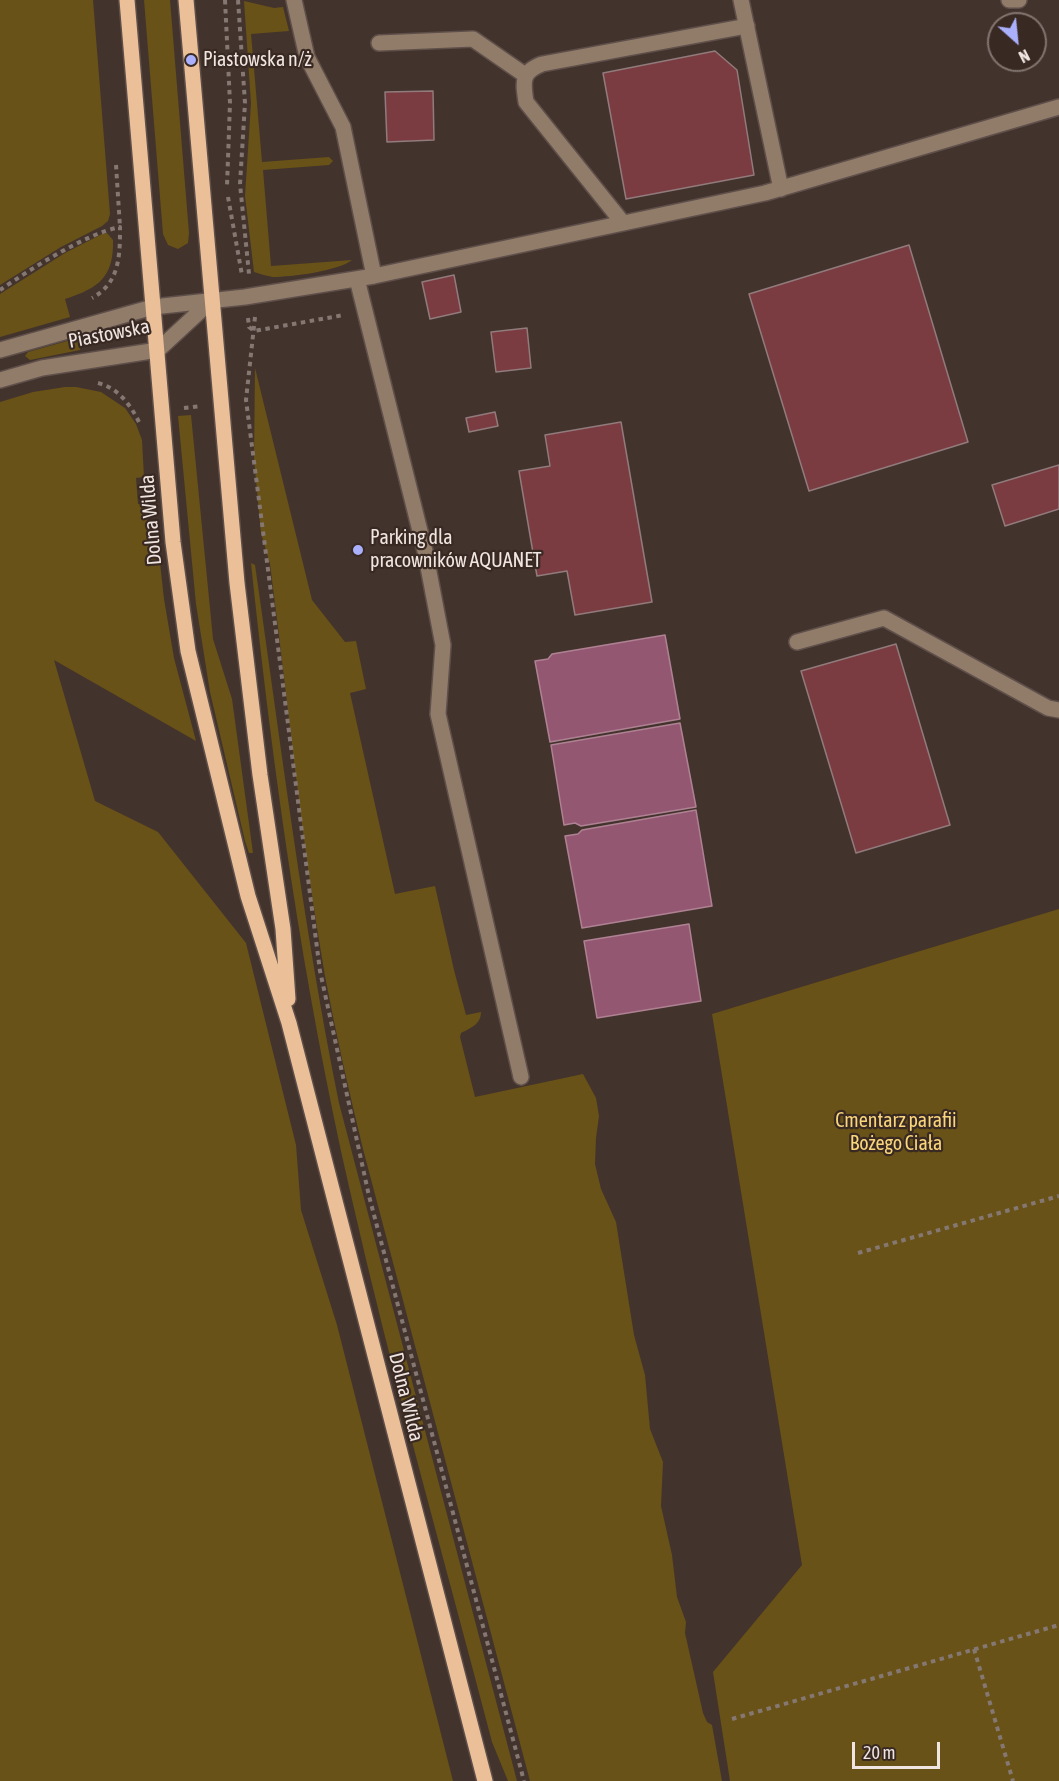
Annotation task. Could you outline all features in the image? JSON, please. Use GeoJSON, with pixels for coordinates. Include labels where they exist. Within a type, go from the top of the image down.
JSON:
{"type":"FeatureCollection","features":[{"type":"Feature","properties":{"kind":"main road","name":"Dolna Wilda"},"geometry":{"type":"LineString","coordinates":[[127,0],[173,542],[188,651],[248,896],[289,1023],[485,1781]]}},
{"type":"Feature","properties":{"kind":"main road","name":"Dolna Wilda"},"geometry":{"type":"LineString","coordinates":[[186,0],[220,403],[248,683],[283,929],[289,1023]]}},
{"type":"Feature","properties":{"kind":"street"},"geometry":{"type":"LineString","coordinates":[[294,0],[307,57],[343,127],[374,276]]}},
{"type":"Feature","properties":{"kind":"street"},"geometry":{"type":"LineString","coordinates":[[741,0],[781,189]]}},
{"type":"Feature","properties":{"kind":"street"},"geometry":{"type":"LineString","coordinates":[[1009,0],[1019,0]]}},
{"type":"Feature","properties":{"kind":"street"},"geometry":{"type":"LineString","coordinates":[[623,224],[526,102],[525,75],[532,68],[543,64],[747,26]]}},
{"type":"Feature","properties":{"kind":"street"},"geometry":{"type":"LineString","coordinates":[[379,43],[473,39],[525,75]]}},
{"type":"Feature","properties":{"kind":"street","name":"Piastowska"},"geometry":{"type":"LineString","coordinates":[[0,350],[153,307],[245,297],[374,276],[781,189],[1059,107]]}},
{"type":"Feature","properties":{"kind":"street"},"geometry":{"type":"LineString","coordinates":[[357,279],[425,551],[443,645],[438,714],[521,1077]]}},
{"type":"Feature","properties":{"kind":"street","name":"Piastowska"},"geometry":{"type":"LineString","coordinates":[[0,380],[42,368],[158,350],[211,301]]}},
{"type":"Feature","properties":{"kind":"street"},"geometry":{"type":"LineString","coordinates":[[797,642],[884,618],[1048,708],[1059,710]]}},
{"type":"Feature","properties":{"kind":"path"},"geometry":{"type":"LineString","coordinates":[[225,0],[230,103],[227,189],[249,327],[254,331],[365,310]]}},
{"type":"Feature","properties":{"kind":"path"},"geometry":{"type":"LineString","coordinates":[[238,0],[245,103],[240,184],[242,217]]}},
{"type":"Feature","properties":{"kind":"path"},"geometry":{"type":"LineString","coordinates":[[0,290],[53,257],[106,230],[120,227],[120,258],[114,276],[103,292],[78,304],[84,326]]}},
{"type":"Feature","properties":{"kind":"path"},"geometry":{"type":"LineString","coordinates":[[254,331],[246,399],[320,970],[369,1196],[524,1781]]}},
{"type":"Feature","properties":{"kind":"path"},"geometry":{"type":"LineString","coordinates":[[92,360],[98,383]]}},
{"type":"Feature","properties":{"kind":"path"},"geometry":{"type":"LineString","coordinates":[[90,382],[104,385],[122,396],[143,431]]}},
{"type":"Feature","properties":{"kind":"path"},"geometry":{"type":"LineString","coordinates":[[135,415],[246,399]]}},
{"type":"Feature","properties":{"kind":"path"},"geometry":{"type":"LineString","coordinates":[[858,1253],[1059,1196]]}},
{"type":"Feature","properties":{"kind":"path"},"geometry":{"type":"LineString","coordinates":[[732,1719],[1059,1624]]}},
{"type":"Feature","properties":{"kind":"path"},"geometry":{"type":"LineString","coordinates":[[974,1649],[1013,1781]]}},
{"type":"Feature","properties":{"kind":"green space"},"geometry":{"type":"Polygon","coordinates":[[[0,0],[93,0],[110,214],[108,221],[102,226],[61,247],[0,285],[0,0]]]}},
{"type":"Feature","properties":{"kind":"green space"},"geometry":{"type":"Polygon","coordinates":[[[144,0],[170,0],[189,233],[188,243],[178,249],[168,245],[163,234],[144,0]]]}},
{"type":"Feature","properties":{"kind":"green space"},"geometry":{"type":"Polygon","coordinates":[[[244,1],[274,8],[283,7],[289,31],[251,34],[262,162],[329,157],[333,161],[329,165],[263,170],[271,266],[352,260],[345,264],[314,273],[281,277],[270,277],[254,272],[245,196],[251,103],[244,1]]]}},
{"type":"Feature","properties":{"kind":"green space"},"geometry":{"type":"Polygon","coordinates":[[[107,233],[113,240],[111,263],[102,279],[95,285],[65,299],[70,317],[0,337],[0,294],[65,253],[107,233]]]}},
{"type":"Feature","properties":{"kind":"green space"},"geometry":{"type":"Polygon","coordinates":[[[78,338],[80,350],[30,360],[25,356],[28,352],[78,338]]]}},
{"type":"Feature","properties":{"kind":"green space"},"geometry":{"type":"Polygon","coordinates":[[[255,368],[312,600],[345,642],[356,641],[366,689],[350,693],[395,894],[435,886],[466,1015],[481,1012],[477,1023],[461,1033],[460,1037],[475,1097],[583,1074],[596,1098],[599,1116],[595,1164],[601,1189],[616,1222],[634,1335],[645,1375],[650,1429],[663,1462],[661,1506],[672,1555],[677,1597],[686,1622],[685,1633],[703,1713],[707,1722],[712,1725],[722,1781],[530,1781],[363,1149],[329,998],[309,874],[270,564],[261,533],[254,459],[255,368]]]}},
{"type":"Feature","properties":{"kind":"green space"},"geometry":{"type":"Polygon","coordinates":[[[65,387],[101,392],[125,408],[136,424],[142,440],[144,477],[136,478],[138,504],[147,504],[149,536],[157,536],[174,658],[196,741],[54,660],[95,801],[158,832],[246,943],[296,1145],[301,1210],[337,1325],[453,1781],[0,1781],[0,402],[33,392],[65,387]]]}},
{"type":"Feature","properties":{"kind":"green space"},"geometry":{"type":"Polygon","coordinates":[[[191,415],[213,639],[232,699],[253,853],[249,853],[245,841],[210,692],[196,604],[178,416],[191,415]]]}},
{"type":"Feature","properties":{"kind":"green space"},"geometry":{"type":"Polygon","coordinates":[[[251,563],[255,565],[303,902],[339,1103],[517,1781],[508,1781],[492,1742],[401,1398],[350,1191],[318,1035],[291,878],[269,721],[251,563]]]}},
{"type":"Feature","properties":{"kind":"green space","name":"Cmentarz parafii Bożego Ciała"},"geometry":{"type":"Polygon","coordinates":[[[1059,909],[1059,1781],[730,1781],[713,1672],[802,1565],[712,1014],[1059,909]]]}},
{"type":"Feature","properties":{"kind":"shaded area"},"geometry":{"type":"Polygon","coordinates":[[[665,635],[680,719],[550,742],[535,661],[548,659],[552,654],[665,635]]]}},
{"type":"Feature","properties":{"kind":"shaded area"},"geometry":{"type":"Polygon","coordinates":[[[680,723],[696,807],[581,826],[575,823],[564,825],[551,745],[680,723]]]}},
{"type":"Feature","properties":{"kind":"shaded area"},"geometry":{"type":"Polygon","coordinates":[[[696,810],[712,906],[582,928],[565,836],[578,834],[582,830],[696,810]]]}},
{"type":"Feature","properties":{"kind":"shaded area"},"geometry":{"type":"Polygon","coordinates":[[[689,924],[701,1001],[597,1018],[584,941],[689,924]]]}},
{"type":"Feature","properties":{"kind":"building"},"geometry":{"type":"Polygon","coordinates":[[[715,51],[737,70],[754,175],[626,199],[603,73],[715,51]]]}},
{"type":"Feature","properties":{"kind":"building"},"geometry":{"type":"Polygon","coordinates":[[[433,91],[434,140],[387,142],[385,92],[433,91]]]}},
{"type":"Feature","properties":{"kind":"building"},"geometry":{"type":"Polygon","coordinates":[[[909,245],[968,442],[809,491],[749,294],[909,245]]]}},
{"type":"Feature","properties":{"kind":"building"},"geometry":{"type":"Polygon","coordinates":[[[454,275],[461,312],[430,319],[422,282],[454,275]]]}},
{"type":"Feature","properties":{"kind":"building"},"geometry":{"type":"Polygon","coordinates":[[[527,328],[531,368],[496,372],[491,332],[527,328]]]}},
{"type":"Feature","properties":{"kind":"building"},"geometry":{"type":"Polygon","coordinates":[[[495,412],[498,426],[469,432],[466,418],[495,412]]]}},
{"type":"Feature","properties":{"kind":"building"},"geometry":{"type":"Polygon","coordinates":[[[621,422],[652,602],[575,615],[567,571],[537,576],[519,471],[550,466],[545,435],[621,422]]]}},
{"type":"Feature","properties":{"kind":"building"},"geometry":{"type":"Polygon","coordinates":[[[1059,465],[1059,509],[1005,526],[992,485],[1059,465]]]}},
{"type":"Feature","properties":{"kind":"building"},"geometry":{"type":"Polygon","coordinates":[[[896,644],[950,825],[856,853],[801,671],[896,644]]]}},
{"type":"Feature","properties":{"kind":"place","name":"Piastowska n/ż"},"geometry":{"type":"Point","coordinates":[191,60]}},
{"type":"Feature","properties":{"kind":"place","name":"Parking dla pracowników AQUANET"},"geometry":{"type":"Point","coordinates":[358,550]}}]}
